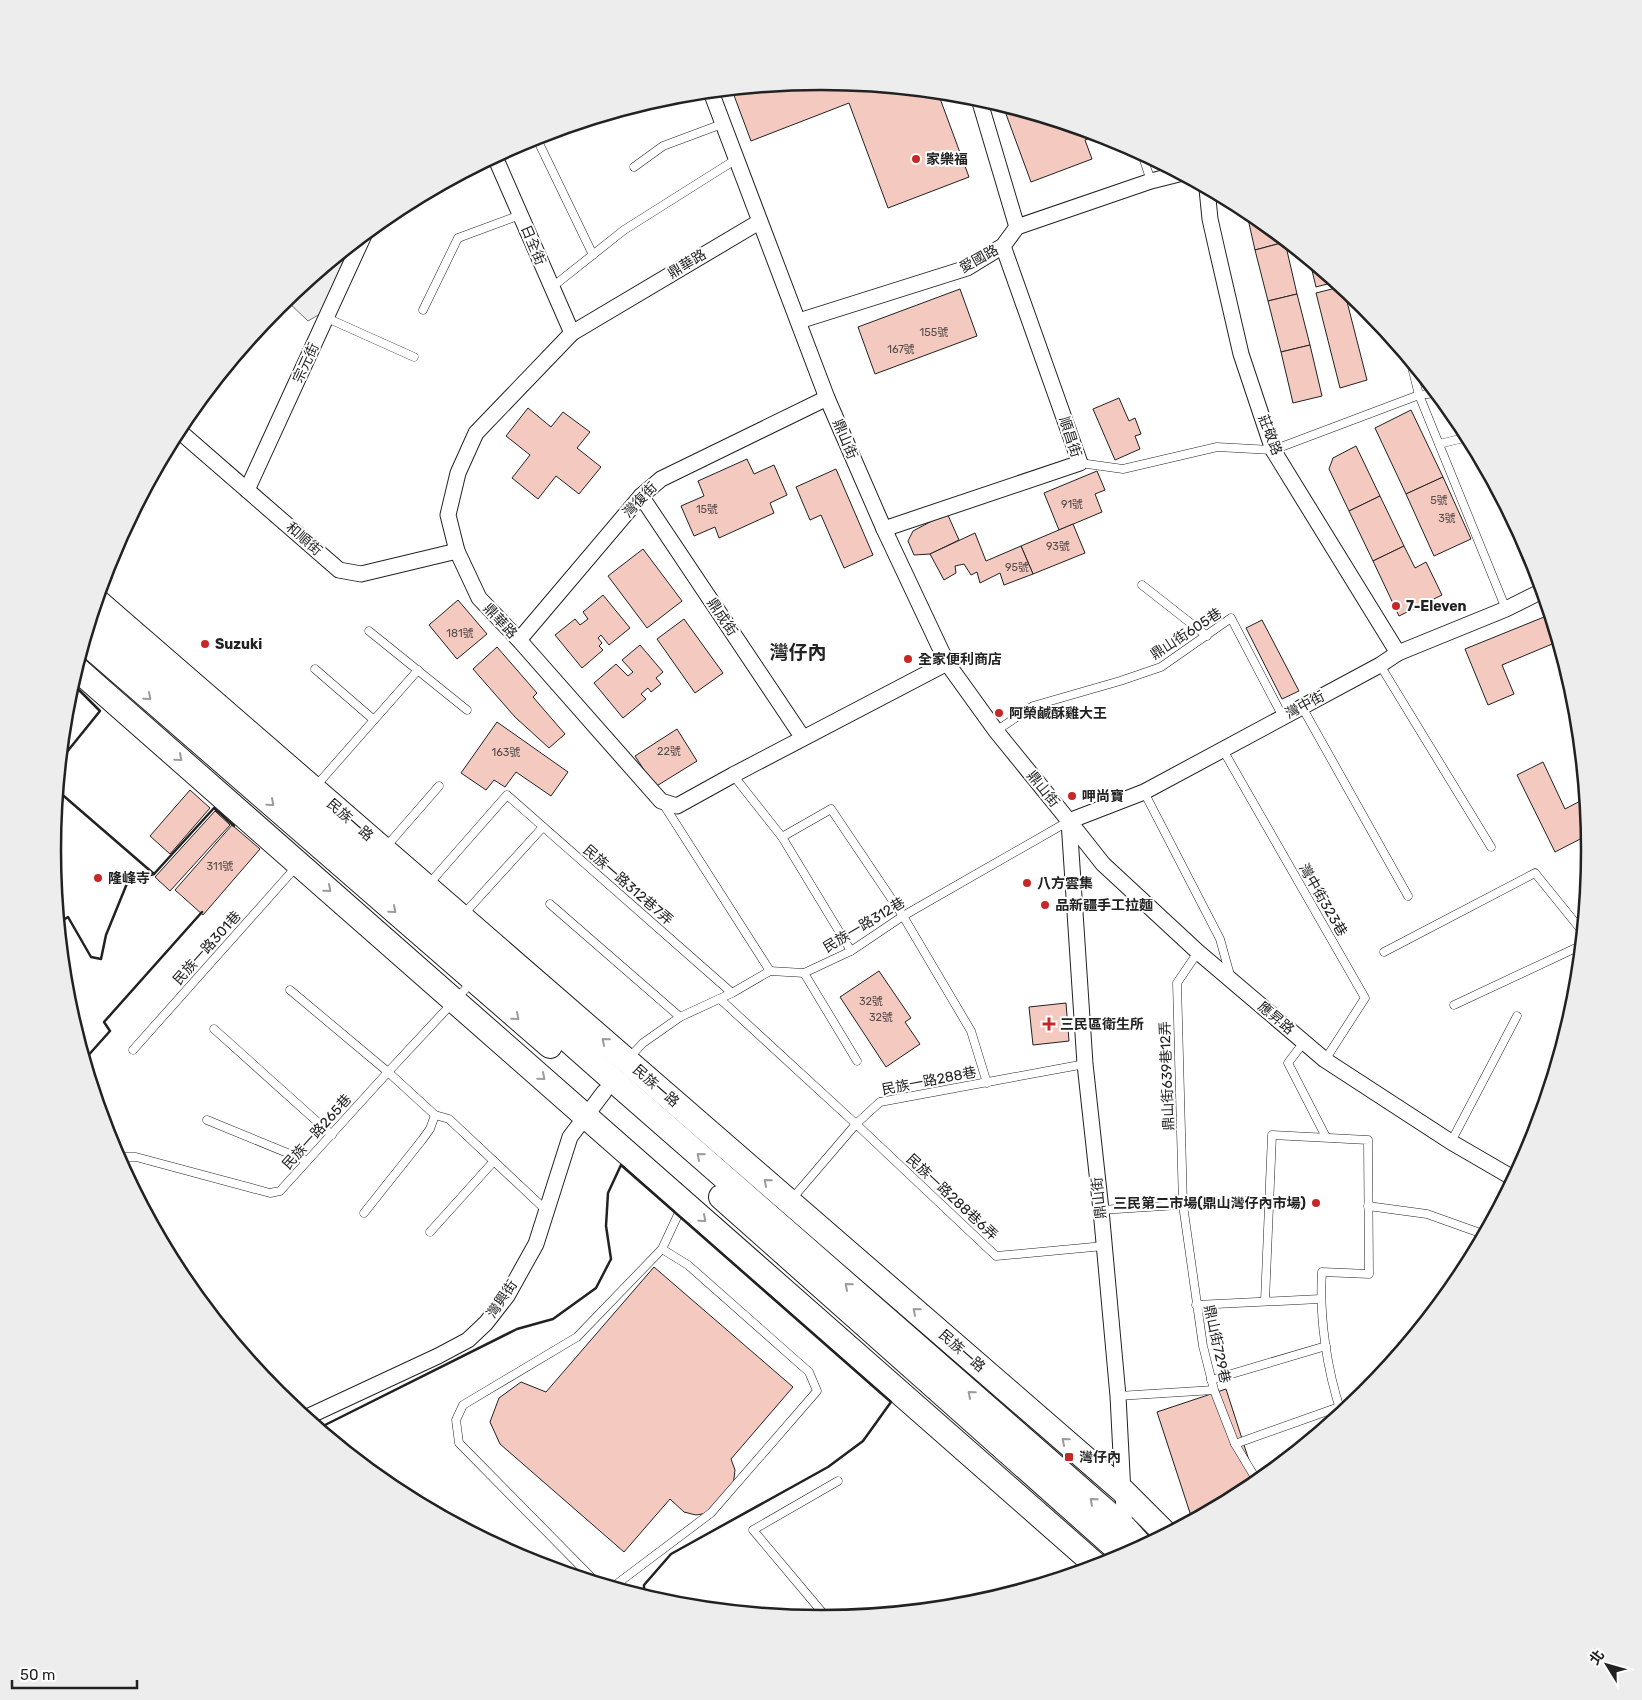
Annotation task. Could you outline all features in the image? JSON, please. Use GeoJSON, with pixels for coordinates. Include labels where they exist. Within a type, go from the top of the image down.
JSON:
{"type":"FeatureCollection","features":[{"type":"Feature","properties":{"kind":"main road","name":"民族一路"},"geometry":{"type":"LineString","coordinates":[[102,607],[132,656],[616,1074],[1125,1528],[1136,1541]]}},
{"type":"Feature","properties":{"kind":"main road","name":"民族一路"},"geometry":{"type":"LineString","coordinates":[[97,623],[474,980],[616,1074],[790,1202],[1123,1491],[1161,1529]]}},
{"type":"Feature","properties":{"kind":"main road","name":"民族一路"},"geometry":{"type":"LineString","coordinates":[[90,643],[132,656],[314,788],[462,916],[616,1074],[1120,1548]]}},
{"type":"Feature","properties":{"kind":"main road"},"geometry":{"type":"LineString","coordinates":[[102,691],[132,656]]}},
{"type":"Feature","properties":{"kind":"main road"},"geometry":{"type":"LineString","coordinates":[[82,674],[1090,1560]]}},
{"type":"Feature","properties":{"kind":"street","name":"鼎山街"},"geometry":{"type":"LineString","coordinates":[[713,98],[827,398],[884,529],[947,663],[996,731],[1069,821],[1085,1064],[1118,1396],[1126,1546]]}},
{"type":"Feature","properties":{"kind":"street"},"geometry":{"type":"LineString","coordinates":[[982,108],[1017,227],[1150,181],[1170,176]]}},
{"type":"Feature","properties":{"kind":"street","name":"日全街"},"geometry":{"type":"LineString","coordinates":[[498,163],[572,333]]}},
{"type":"Feature","properties":{"kind":"street","name":"莊敬路"},"geometry":{"type":"LineString","coordinates":[[1208,196],[1216,250],[1241,354],[1273,450],[1398,653]]}},
{"type":"Feature","properties":{"kind":"street","name":"鼎華路"},"geometry":{"type":"LineString","coordinates":[[661,801],[519,640],[479,598],[457,551],[448,515],[458,473],[476,433],[572,333],[759,222]]}},
{"type":"Feature","properties":{"kind":"street","name":"愛國路"},"geometry":{"type":"LineString","coordinates":[[799,321],[967,268],[1003,246],[1017,227]]}},
{"type":"Feature","properties":{"kind":"street","name":"宗元街"},"geometry":{"type":"LineString","coordinates":[[247,490],[359,246]]}},
{"type":"Feature","properties":{"kind":"street","name":"順昌街"},"geometry":{"type":"LineString","coordinates":[[884,529],[1080,463],[1003,246]]}},
{"type":"Feature","properties":{"kind":"street","name":"灣復街"},"geometry":{"type":"LineString","coordinates":[[519,640],[641,496],[661,479],[827,398]]}},
{"type":"Feature","properties":{"kind":"street","name":"和順街"},"geometry":{"type":"LineString","coordinates":[[184,436],[339,570],[361,574],[457,551]]}},
{"type":"Feature","properties":{"kind":"street","name":"鼎成街"},"geometry":{"type":"LineString","coordinates":[[641,496],[803,738]]}},
{"type":"Feature","properties":{"kind":"street","name":"灣中街"},"geometry":{"type":"LineString","coordinates":[[1069,821],[1144,792],[1380,665],[1398,653],[1506,609],[1536,594]]}},
{"type":"Feature","properties":{"kind":"street"},"geometry":{"type":"LineString","coordinates":[[661,801],[677,806],[732,775],[947,663]]}},
{"type":"Feature","properties":{"kind":"street","name":"應昇路"},"geometry":{"type":"LineString","coordinates":[[1069,821],[1103,864],[1198,952],[1325,1060],[1451,1142],[1507,1175]]}},
{"type":"Feature","properties":{"kind":"street","name":"灣興街"},"geometry":{"type":"LineString","coordinates":[[313,1414],[438,1356],[468,1340],[486,1323],[507,1296],[536,1244],[570,1137],[616,1074]]}},
{"type":"Feature","properties":{"kind":"lane"},"geometry":{"type":"LineString","coordinates":[[634,167],[663,146],[722,124]]}},
{"type":"Feature","properties":{"kind":"lane"},"geometry":{"type":"LineString","coordinates":[[540,145],[593,255]]}},
{"type":"Feature","properties":{"kind":"lane"},"geometry":{"type":"LineString","coordinates":[[551,288],[624,230],[735,160]]}},
{"type":"Feature","properties":{"kind":"lane"},"geometry":{"type":"LineString","coordinates":[[1145,163],[1150,181]]}},
{"type":"Feature","properties":{"kind":"lane"},"geometry":{"type":"LineString","coordinates":[[423,310],[458,238],[520,215]]}},
{"type":"Feature","properties":{"kind":"lane"},"geometry":{"type":"LineString","coordinates":[[327,318],[414,357]]}},
{"type":"Feature","properties":{"kind":"lane"},"geometry":{"type":"LineString","coordinates":[[1414,375],[1419,395],[1506,609]]}},
{"type":"Feature","properties":{"kind":"lane"},"geometry":{"type":"LineString","coordinates":[[1080,463],[1123,469],[1217,447],[1273,450],[1419,395],[1429,394]]}},
{"type":"Feature","properties":{"kind":"lane"},"geometry":{"type":"LineString","coordinates":[[1440,444],[1460,439]]}},
{"type":"Feature","properties":{"kind":"lane"},"geometry":{"type":"LineString","coordinates":[[1142,585],[1207,636]]}},
{"type":"Feature","properties":{"kind":"lane","name":"鼎山街605巷"},"geometry":{"type":"LineString","coordinates":[[996,731],[1033,706],[1161,667],[1231,618],[1283,718]]}},
{"type":"Feature","properties":{"kind":"lane"},"geometry":{"type":"LineString","coordinates":[[369,630],[467,710]]}},
{"type":"Feature","properties":{"kind":"lane"},"geometry":{"type":"LineString","coordinates":[[1380,665],[1491,847]]}},
{"type":"Feature","properties":{"kind":"lane"},"geometry":{"type":"LineString","coordinates":[[315,668],[374,720]]}},
{"type":"Feature","properties":{"kind":"lane"},"geometry":{"type":"LineString","coordinates":[[314,788],[418,670]]}},
{"type":"Feature","properties":{"kind":"lane"},"geometry":{"type":"LineString","coordinates":[[1302,707],[1408,896]]}},
{"type":"Feature","properties":{"kind":"lane","name":"灣中街323巷"},"geometry":{"type":"LineString","coordinates":[[1224,750],[1365,998],[1325,1060]]}},
{"type":"Feature","properties":{"kind":"lane"},"geometry":{"type":"LineString","coordinates":[[732,775],[782,837],[851,951]]}},
{"type":"Feature","properties":{"kind":"lane"},"geometry":{"type":"LineString","coordinates":[[384,850],[439,786]]}},
{"type":"Feature","properties":{"kind":"lane"},"geometry":{"type":"LineString","coordinates":[[1144,792],[1220,939],[1231,980]]}},
{"type":"Feature","properties":{"kind":"lane","name":"民族一路312巷7弄"},"geometry":{"type":"LineString","coordinates":[[426,886],[507,794],[732,993]]}},
{"type":"Feature","properties":{"kind":"lane"},"geometry":{"type":"LineString","coordinates":[[616,1074],[643,1043],[680,1017],[732,993],[770,971],[661,801]]}},
{"type":"Feature","properties":{"kind":"lane"},"geometry":{"type":"LineString","coordinates":[[782,837],[831,808],[903,916],[971,1031],[987,1083]]}},
{"type":"Feature","properties":{"kind":"lane","name":"民族一路312巷"},"geometry":{"type":"LineString","coordinates":[[770,971],[804,972],[851,951],[903,916],[1069,821]]}},
{"type":"Feature","properties":{"kind":"lane"},"geometry":{"type":"LineString","coordinates":[[462,916],[543,827]]}},
{"type":"Feature","properties":{"kind":"lane","name":"民族一路301巷"},"geometry":{"type":"LineString","coordinates":[[133,1050],[299,863]]}},
{"type":"Feature","properties":{"kind":"lane"},"geometry":{"type":"LineString","coordinates":[[1384,952],[1535,873],[1577,924]]}},
{"type":"Feature","properties":{"kind":"lane"},"geometry":{"type":"LineString","coordinates":[[550,904],[680,1017]]}},
{"type":"Feature","properties":{"kind":"lane"},"geometry":{"type":"LineString","coordinates":[[1454,1005],[1574,949]]}},
{"type":"Feature","properties":{"kind":"lane","name":"鼎山街639巷12弄"},"geometry":{"type":"LineString","coordinates":[[1183,1205],[1177,983],[1198,952]]}},
{"type":"Feature","properties":{"kind":"lane"},"geometry":{"type":"LineString","coordinates":[[804,972],[857,1061]]}},
{"type":"Feature","properties":{"kind":"lane","name":"民族一路265巷"},"geometry":{"type":"LineString","coordinates":[[126,1157],[136,1157],[270,1193],[280,1192],[474,980]]}},
{"type":"Feature","properties":{"kind":"lane"},"geometry":{"type":"LineString","coordinates":[[290,990],[388,1072],[435,1115],[449,1119],[547,1211]]}},
{"type":"Feature","properties":{"kind":"lane","name":"民族一路288巷6弄"},"geometry":{"type":"LineString","coordinates":[[720,999],[996,1256],[1104,1246]]}},
{"type":"Feature","properties":{"kind":"lane"},"geometry":{"type":"LineString","coordinates":[[1451,1142],[1517,1016]]}},
{"type":"Feature","properties":{"kind":"lane"},"geometry":{"type":"LineString","coordinates":[[214,1029],[332,1135]]}},
{"type":"Feature","properties":{"kind":"lane"},"geometry":{"type":"LineString","coordinates":[[1304,1042],[1288,1062],[1326,1137]]}},
{"type":"Feature","properties":{"kind":"lane","name":"民族一路288巷"},"geometry":{"type":"LineString","coordinates":[[790,1202],[856,1124],[880,1102],[1085,1064]]}},
{"type":"Feature","properties":{"kind":"lane"},"geometry":{"type":"LineString","coordinates":[[364,1213],[422,1140],[435,1115]]}},
{"type":"Feature","properties":{"kind":"lane"},"geometry":{"type":"LineString","coordinates":[[207,1120],[308,1161]]}},
{"type":"Feature","properties":{"kind":"lane"},"geometry":{"type":"LineString","coordinates":[[1265,1302],[1272,1135],[1368,1140],[1369,1274],[1322,1272],[1320,1299],[1326,1346],[1339,1405]]}},
{"type":"Feature","properties":{"kind":"lane"},"geometry":{"type":"LineString","coordinates":[[430,1232],[494,1161]]}},
{"type":"Feature","properties":{"kind":"lane"},"geometry":{"type":"LineString","coordinates":[[1101,1210],[1256,1200]]}},
{"type":"Feature","properties":{"kind":"lane"},"geometry":{"type":"LineString","coordinates":[[586,1572],[459,1443],[456,1420],[463,1405],[577,1337],[662,1250],[684,1202]]}},
{"type":"Feature","properties":{"kind":"lane","name":"鼎山街729巷"},"geometry":{"type":"LineString","coordinates":[[1183,1205],[1202,1346],[1214,1390],[1235,1444],[1253,1475]]}},
{"type":"Feature","properties":{"kind":"lane"},"geometry":{"type":"LineString","coordinates":[[1368,1206],[1427,1214],[1478,1232]]}},
{"type":"Feature","properties":{"kind":"lane"},"geometry":{"type":"LineString","coordinates":[[619,1582],[711,1514],[817,1391],[809,1372],[688,1265],[662,1250]]}},
{"type":"Feature","properties":{"kind":"lane"},"geometry":{"type":"LineString","coordinates":[[1196,1305],[1320,1299]]}},
{"type":"Feature","properties":{"kind":"lane"},"geometry":{"type":"LineString","coordinates":[[1211,1380],[1326,1346]]}},
{"type":"Feature","properties":{"kind":"lane"},"geometry":{"type":"LineString","coordinates":[[1118,1396],[1214,1390]]}},
{"type":"Feature","properties":{"kind":"lane"},"geometry":{"type":"LineString","coordinates":[[1235,1444],[1330,1413]]}},
{"type":"Feature","properties":{"kind":"lane"},"geometry":{"type":"LineString","coordinates":[[821,1610],[752,1530],[838,1481]]}},
{"type":"Feature","properties":{"kind":"shaded area"},"geometry":{"type":"Polygon","coordinates":[[[344,258],[320,314],[308,321],[292,306],[344,258]]]}},
{"type":"Feature","properties":{"kind":"building","name":"家樂福"},"geometry":{"type":"Polygon","coordinates":[[[821,90],[871,92],[941,100],[969,177],[888,208],[849,103],[751,141],[734,96],[821,90]]]}},
{"type":"Feature","properties":{"kind":"building"},"geometry":{"type":"Polygon","coordinates":[[[1006,113],[1087,139],[1085,140],[1092,159],[1031,182],[1006,113]]]}},
{"type":"Feature","properties":{"kind":"building"},"geometry":{"type":"Polygon","coordinates":[[[1249,222],[1279,244],[1255,250],[1249,222]]]}},
{"type":"Feature","properties":{"kind":"building"},"geometry":{"type":"Polygon","coordinates":[[[1279,244],[1287,249],[1297,294],[1268,301],[1255,250],[1279,244]]]}},
{"type":"Feature","properties":{"kind":"building"},"geometry":{"type":"Polygon","coordinates":[[[1312,271],[1327,284],[1316,287],[1312,271]]]}},
{"type":"Feature","properties":{"kind":"building"},"geometry":{"type":"Polygon","coordinates":[[[960,289],[977,336],[875,374],[858,327],[960,289]]]}},
{"type":"Feature","properties":{"kind":"building"},"geometry":{"type":"Polygon","coordinates":[[[1332,289],[1347,303],[1367,380],[1340,388],[1316,293],[1332,289]]]}},
{"type":"Feature","properties":{"kind":"building"},"geometry":{"type":"Polygon","coordinates":[[[1297,294],[1310,345],[1281,352],[1268,301],[1297,294]]]}},
{"type":"Feature","properties":{"kind":"building"},"geometry":{"type":"Polygon","coordinates":[[[1310,345],[1322,396],[1293,403],[1281,352],[1310,345]]]}},
{"type":"Feature","properties":{"kind":"building"},"geometry":{"type":"Polygon","coordinates":[[[1119,398],[1129,421],[1135,418],[1141,434],[1135,436],[1140,449],[1115,460],[1093,409],[1119,398]]]}},
{"type":"Feature","properties":{"kind":"building"},"geometry":{"type":"Polygon","coordinates":[[[528,408],[551,427],[563,412],[590,432],[577,448],[601,467],[579,494],[556,476],[538,499],[512,478],[530,455],[506,436],[528,408]]]}},
{"type":"Feature","properties":{"kind":"building"},"geometry":{"type":"Polygon","coordinates":[[[1411,410],[1443,477],[1406,494],[1375,428],[1411,410]]]}},
{"type":"Feature","properties":{"kind":"building"},"geometry":{"type":"Polygon","coordinates":[[[1356,446],[1380,496],[1349,511],[1329,469],[1333,458],[1356,446]]]}},
{"type":"Feature","properties":{"kind":"building"},"geometry":{"type":"Polygon","coordinates":[[[747,459],[754,474],[774,465],[787,495],[770,503],[774,513],[719,538],[715,527],[694,536],[681,506],[704,496],[698,481],[747,459]]]}},
{"type":"Feature","properties":{"kind":"building"},"geometry":{"type":"Polygon","coordinates":[[[836,469],[873,555],[844,568],[821,515],[810,520],[796,487],[836,469]]]}},
{"type":"Feature","properties":{"kind":"building"},"geometry":{"type":"Polygon","coordinates":[[[1097,471],[1105,490],[1095,494],[1102,512],[1059,530],[1044,493],[1097,471]]]}},
{"type":"Feature","properties":{"kind":"building"},"geometry":{"type":"Polygon","coordinates":[[[1443,477],[1471,539],[1434,556],[1406,494],[1443,477]]]}},
{"type":"Feature","properties":{"kind":"building"},"geometry":{"type":"Polygon","coordinates":[[[1380,496],[1404,546],[1373,561],[1349,511],[1380,496]]]}},
{"type":"Feature","properties":{"kind":"building"},"geometry":{"type":"Polygon","coordinates":[[[947,513],[959,540],[930,554],[914,555],[908,541],[913,531],[947,513]]]}},
{"type":"Feature","properties":{"kind":"building"},"geometry":{"type":"Polygon","coordinates":[[[1073,524],[1085,553],[1033,574],[1021,546],[1073,524]]]}},
{"type":"Feature","properties":{"kind":"building"},"geometry":{"type":"Polygon","coordinates":[[[975,533],[986,561],[1021,546],[1033,574],[1004,585],[1000,573],[980,583],[977,572],[971,575],[964,564],[955,566],[956,573],[944,580],[930,554],[975,533]]]}},
{"type":"Feature","properties":{"kind":"building"},"geometry":{"type":"Polygon","coordinates":[[[1404,546],[1415,568],[1426,562],[1442,595],[1399,616],[1373,561],[1404,546]]]}},
{"type":"Feature","properties":{"kind":"building"},"geometry":{"type":"Polygon","coordinates":[[[643,549],[682,601],[647,628],[608,576],[643,549]]]}},
{"type":"Feature","properties":{"kind":"building"},"geometry":{"type":"Polygon","coordinates":[[[603,595],[630,628],[609,645],[601,635],[598,638],[602,643],[599,646],[603,650],[582,668],[555,635],[575,619],[580,625],[588,619],[583,612],[603,595]]]}},
{"type":"Feature","properties":{"kind":"building"},"geometry":{"type":"Polygon","coordinates":[[[458,600],[487,634],[457,659],[429,625],[458,600]]]}},
{"type":"Feature","properties":{"kind":"building"},"geometry":{"type":"Polygon","coordinates":[[[1544,617],[1552,644],[1502,665],[1514,694],[1488,705],[1465,649],[1544,617]]]}},
{"type":"Feature","properties":{"kind":"building"},"geometry":{"type":"Polygon","coordinates":[[[684,619],[723,673],[695,693],[657,639],[684,619]]]}},
{"type":"Feature","properties":{"kind":"building"},"geometry":{"type":"Polygon","coordinates":[[[1262,620],[1299,691],[1282,699],[1246,628],[1262,620]]]}},
{"type":"Feature","properties":{"kind":"building"},"geometry":{"type":"Polygon","coordinates":[[[640,645],[663,672],[656,678],[661,684],[651,692],[648,688],[641,694],[646,699],[623,718],[594,683],[616,664],[628,676],[633,672],[622,660],[640,645]]]}},
{"type":"Feature","properties":{"kind":"building"},"geometry":{"type":"Polygon","coordinates":[[[497,647],[537,693],[533,697],[565,734],[549,748],[515,717],[473,669],[497,647]]]}},
{"type":"Feature","properties":{"kind":"building"},"geometry":{"type":"Polygon","coordinates":[[[497,722],[568,772],[551,796],[516,772],[505,787],[494,780],[486,790],[461,773],[497,722]]]}},
{"type":"Feature","properties":{"kind":"building"},"geometry":{"type":"Polygon","coordinates":[[[677,729],[697,761],[655,787],[635,756],[677,729]]]}},
{"type":"Feature","properties":{"kind":"building"},"geometry":{"type":"Polygon","coordinates":[[[1543,762],[1565,809],[1579,802],[1581,839],[1555,852],[1517,775],[1543,762]]]}},
{"type":"Feature","properties":{"kind":"building"},"geometry":{"type":"Polygon","coordinates":[[[190,790],[210,808],[170,854],[150,836],[190,790]]]}},
{"type":"Feature","properties":{"kind":"building"},"geometry":{"type":"Polygon","coordinates":[[[215,811],[230,825],[170,891],[155,877],[215,811]]]}},
{"type":"Feature","properties":{"kind":"building"},"geometry":{"type":"Polygon","coordinates":[[[232,825],[260,849],[203,915],[175,890],[232,825]]]}},
{"type":"Feature","properties":{"kind":"building"},"geometry":{"type":"Polygon","coordinates":[[[879,971],[911,1018],[905,1022],[920,1044],[886,1067],[840,997],[879,971]]]}},
{"type":"Feature","properties":{"kind":"building","name":"三民區衛生所"},"geometry":{"type":"Polygon","coordinates":[[[1066,1003],[1069,1041],[1033,1045],[1029,1007],[1066,1003]]]}},
{"type":"Feature","properties":{"kind":"building"},"geometry":{"type":"Polygon","coordinates":[[[654,1267],[793,1387],[731,1459],[735,1470],[733,1486],[709,1513],[696,1515],[684,1512],[670,1499],[624,1552],[500,1444],[490,1422],[499,1398],[521,1382],[546,1392],[654,1267]]]}},
{"type":"Feature","properties":{"kind":"building"},"geometry":{"type":"Polygon","coordinates":[[[1226,1389],[1254,1475],[1190,1514],[1157,1412],[1226,1389]]]}},
{"type":"Feature","properties":{"kind":"wall"},"geometry":{"type":"LineString","coordinates":[[68,750],[100,711],[79,690]]}},
{"type":"Feature","properties":{"kind":"wall"},"geometry":{"type":"LineString","coordinates":[[63,796],[154,874]]}},
{"type":"Feature","properties":{"kind":"wall"},"geometry":{"type":"LineString","coordinates":[[65,919],[68,917],[91,957],[101,959],[106,935],[128,881],[154,874],[214,808],[234,826]]}},
{"type":"Feature","properties":{"kind":"wall"},"geometry":{"type":"LineString","coordinates":[[89,1054],[110,1031],[104,1022],[202,912]]}},
{"type":"Feature","properties":{"kind":"wall"},"geometry":{"type":"LineString","coordinates":[[325,1425],[517,1329],[553,1319],[596,1288],[611,1259],[606,1226],[608,1193],[621,1165],[891,1402],[863,1441],[828,1467],[671,1554],[644,1585],[644,1588]]}},
{"type":"Feature","properties":{"kind":"place","name":"家樂福"},"geometry":{"type":"Point","coordinates":[916,159]}},
{"type":"Feature","properties":{"kind":"place","name":"7-Eleven"},"geometry":{"type":"Point","coordinates":[1396,606]}},
{"type":"Feature","properties":{"kind":"place","name":"Suzuki"},"geometry":{"type":"Point","coordinates":[205,644]}},
{"type":"Feature","properties":{"kind":"place","name":"全家便利商店"},"geometry":{"type":"Point","coordinates":[908,659]}},
{"type":"Feature","properties":{"kind":"place","name":"阿榮鹹酥雞大王"},"geometry":{"type":"Point","coordinates":[999,713]}},
{"type":"Feature","properties":{"kind":"place","name":"呷尚寶"},"geometry":{"type":"Point","coordinates":[1072,796]}},
{"type":"Feature","properties":{"kind":"place","name":"隆峰寺"},"geometry":{"type":"Point","coordinates":[98,878]}},
{"type":"Feature","properties":{"kind":"place","name":"八方雲集"},"geometry":{"type":"Point","coordinates":[1027,883]}},
{"type":"Feature","properties":{"kind":"place","name":"品新疆手工拉麵"},"geometry":{"type":"Point","coordinates":[1045,905]}},
{"type":"Feature","properties":{"kind":"place","name":"三民區衛生所"},"geometry":{"type":"Point","coordinates":[1049,1024]}},
{"type":"Feature","properties":{"kind":"place","name":"三民第二市場(鼎山灣仔內市場)"},"geometry":{"type":"Point","coordinates":[1316,1203]}},
{"type":"Feature","properties":{"kind":"place","name":"灣仔內"},"geometry":{"type":"Point","coordinates":[1069,1457]}},
{"type":"Feature","properties":{"kind":"district","name":"灣仔內"},"geometry":{"type":"Point","coordinates":[798,652]}}]}
